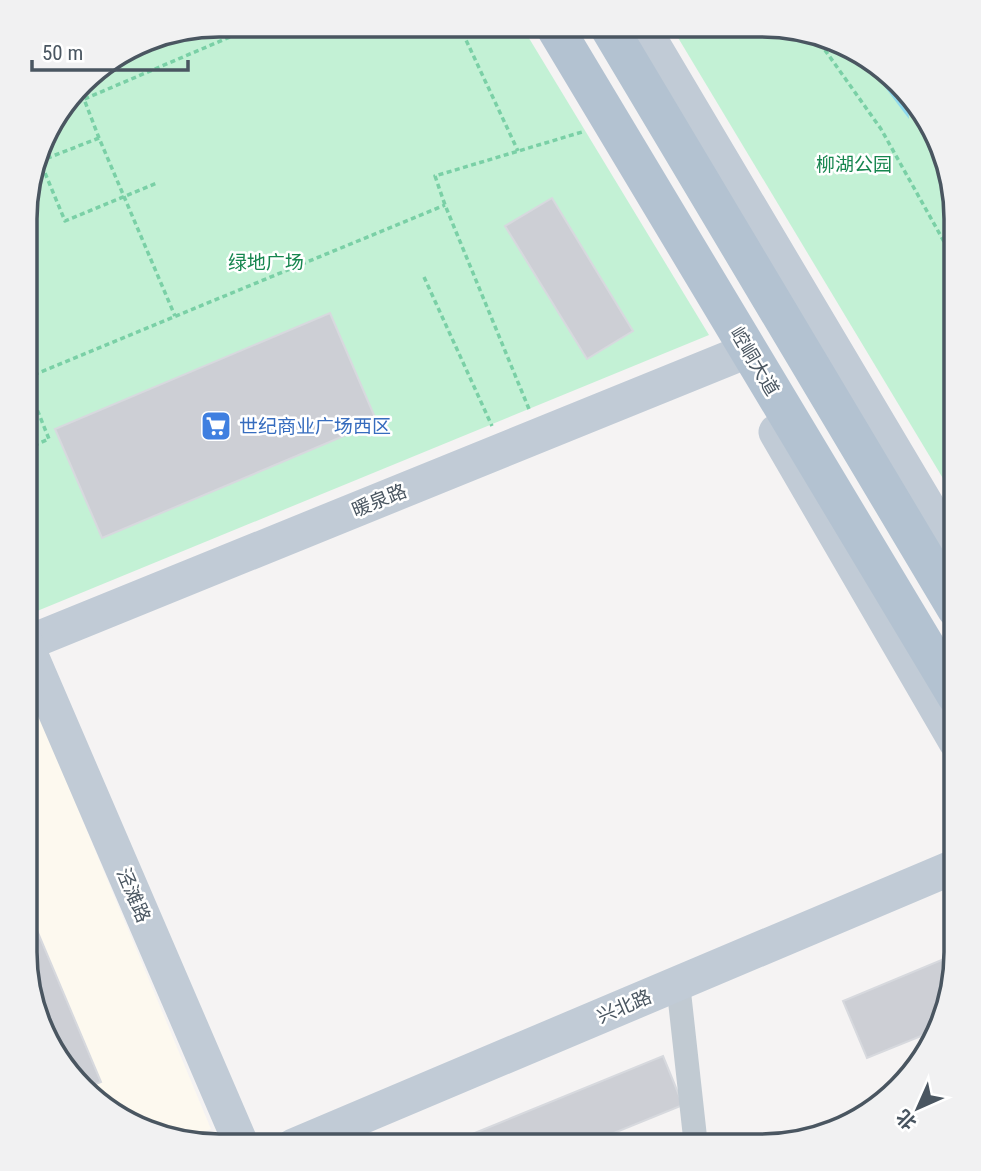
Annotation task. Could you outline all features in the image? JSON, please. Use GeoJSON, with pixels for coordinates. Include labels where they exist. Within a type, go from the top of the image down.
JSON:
{"type":"FeatureCollection","features":[{"type":"Feature","properties":{"kind":"main road","name":"崆峒大道"},"geometry":{"type":"LineString","coordinates":[[561,37],[944,676]]}},
{"type":"Feature","properties":{"kind":"main road"},"geometry":{"type":"LineString","coordinates":[[615,37],[944,588]]}},
{"type":"Feature","properties":{"kind":"street"},"geometry":{"type":"LineString","coordinates":[[542,37],[944,721]]}},
{"type":"Feature","properties":{"kind":"street"},"geometry":{"type":"LineString","coordinates":[[649,37],[944,534]]}},
{"type":"Feature","properties":{"kind":"street","name":"暖泉路"},"geometry":{"type":"LineString","coordinates":[[37,638],[732,357]]}},
{"type":"Feature","properties":{"kind":"street","name":"泾滩路"},"geometry":{"type":"LineString","coordinates":[[37,671],[237,1134]]}},
{"type":"Feature","properties":{"kind":"street","name":"兴北路"},"geometry":{"type":"LineString","coordinates":[[320,1134],[944,871]]}},
{"type":"Feature","properties":{"kind":"street"},"geometry":{"type":"LineString","coordinates":[[678,983],[695,1134]]}},
{"type":"Feature","properties":{"kind":"path"},"geometry":{"type":"LineString","coordinates":[[81,100],[230,37]]}},
{"type":"Feature","properties":{"kind":"path"},"geometry":{"type":"LineString","coordinates":[[465,37],[518,151]]}},
{"type":"Feature","properties":{"kind":"path"},"geometry":{"type":"LineString","coordinates":[[823,47],[881,129],[944,240]]}},
{"type":"Feature","properties":{"kind":"path"},"geometry":{"type":"LineString","coordinates":[[84,99],[175,316]]}},
{"type":"Feature","properties":{"kind":"path"},"geometry":{"type":"LineString","coordinates":[[540,435],[435,176],[594,128]]}},
{"type":"Feature","properties":{"kind":"path"},"geometry":{"type":"LineString","coordinates":[[47,158],[99,138]]}},
{"type":"Feature","properties":{"kind":"path"},"geometry":{"type":"LineString","coordinates":[[43,169],[65,221],[157,183]]}},
{"type":"Feature","properties":{"kind":"path"},"geometry":{"type":"LineString","coordinates":[[37,375],[445,205]]}},
{"type":"Feature","properties":{"kind":"path"},"geometry":{"type":"LineString","coordinates":[[424,277],[504,450]]}},
{"type":"Feature","properties":{"kind":"path"},"geometry":{"type":"LineString","coordinates":[[37,408],[49,439],[37,444]]}},
{"type":"Feature","properties":{"kind":"shaded area"},"geometry":{"type":"Polygon","coordinates":[[[37,710],[211,1129],[200,1133],[183,1131],[160,1125],[127,1110],[108,1097],[74,1063],[51,1022],[38,976],[37,710]]]}},
{"type":"Feature","properties":{"kind":"green space","name":"绿地广场"},"geometry":{"type":"Polygon","coordinates":[[[206,37],[528,37],[709,335],[37,611],[38,195],[46,160],[61,127],[74,108],[108,74],[149,51],[183,40],[206,37]]]}},
{"type":"Feature","properties":{"kind":"green space","name":"柳湖公园"},"geometry":{"type":"Polygon","coordinates":[[[678,37],[786,38],[821,46],[864,67],[899,99],[920,128],[938,171],[943,195],[944,480],[678,37]]]}},
{"type":"Feature","properties":{"kind":"water"},"geometry":{"type":"Polygon","coordinates":[[[879,80],[907,108],[909,119],[879,80]]]}},
{"type":"Feature","properties":{"kind":"building"},"geometry":{"type":"Polygon","coordinates":[[[552,198],[633,331],[587,359],[505,226],[552,198]]]}},
{"type":"Feature","properties":{"kind":"building","name":"世纪商业广场西区"},"geometry":{"type":"Polygon","coordinates":[[[330,313],[377,422],[102,538],[55,429],[330,313]]]}},
{"type":"Feature","properties":{"kind":"building"},"geometry":{"type":"Polygon","coordinates":[[[37,930],[101,1082],[94,1085],[74,1063],[51,1022],[38,976],[37,930]]]}},
{"type":"Feature","properties":{"kind":"building"},"geometry":{"type":"Polygon","coordinates":[[[944,959],[941,988],[925,1034],[867,1058],[843,1001],[944,959]]]}},
{"type":"Feature","properties":{"kind":"building"},"geometry":{"type":"Polygon","coordinates":[[[663,1056],[683,1105],[612,1134],[472,1134],[663,1056]]]}},
{"type":"Feature","properties":{"kind":"place","name":"世纪商业广场西区"},"geometry":{"type":"Point","coordinates":[216,426]}}]}
